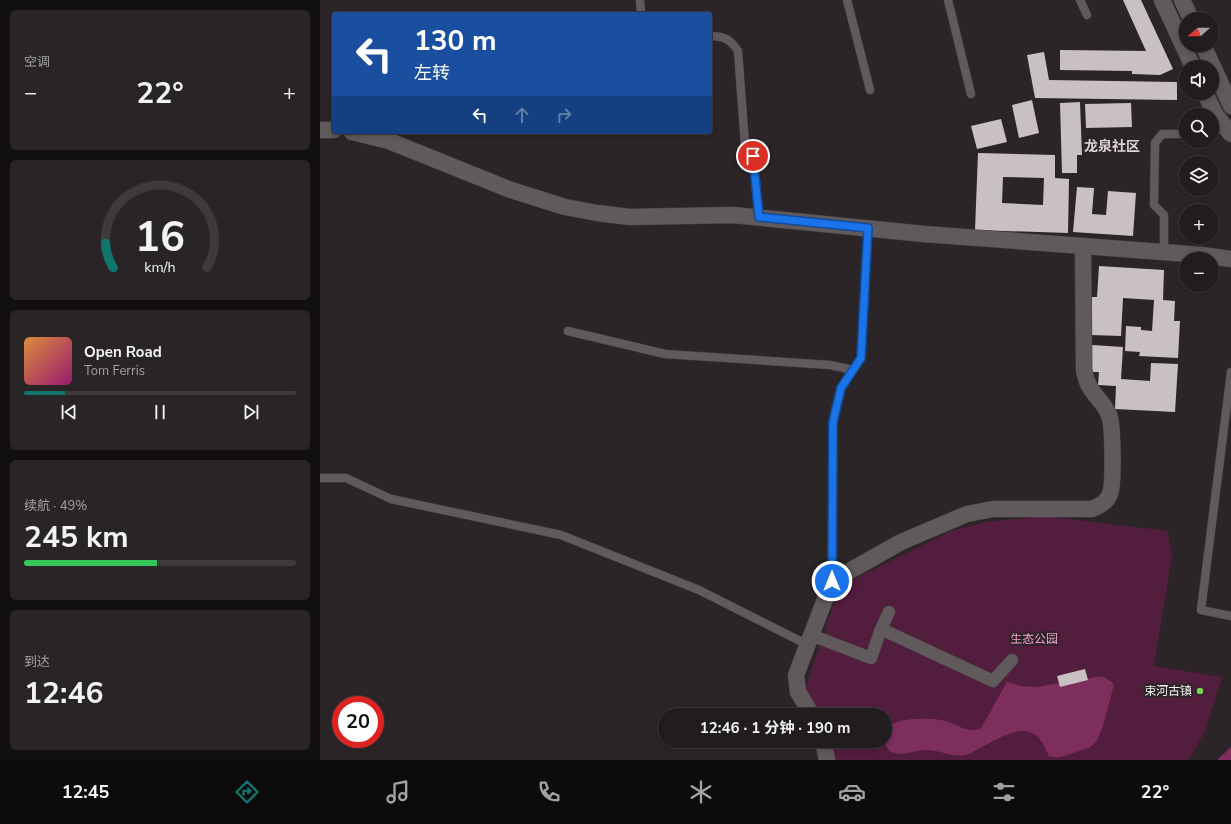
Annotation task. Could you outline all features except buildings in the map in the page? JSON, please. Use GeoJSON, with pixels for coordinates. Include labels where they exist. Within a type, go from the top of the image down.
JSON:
{"type":"FeatureCollection","features":[{"type":"Feature","properties":{"kind":"street"},"geometry":{"type":"LineString","coordinates":[[1162,0],[1190,60]]}},
{"type":"Feature","properties":{"kind":"street"},"geometry":{"type":"LineString","coordinates":[[1182,0],[1188,12]]}},
{"type":"Feature","properties":{"kind":"street"},"geometry":{"type":"LineString","coordinates":[[1206,52],[1231,106]]}},
{"type":"Feature","properties":{"kind":"street"},"geometry":{"type":"LineString","coordinates":[[1208,100],[1223,131]]}},
{"type":"Feature","properties":{"kind":"street"},"geometry":{"type":"LineString","coordinates":[[320,130],[332,130]]}},
{"type":"Feature","properties":{"kind":"street"},"geometry":{"type":"LineString","coordinates":[[360,134],[389,141],[479,179],[565,207],[630,217],[733,215],[1231,259]]}},
{"type":"Feature","properties":{"kind":"street"},"geometry":{"type":"LineString","coordinates":[[808,708],[798,692],[795,681],[832,581],[901,542],[967,514],[993,509],[1092,509],[1099,507],[1108,498],[1112,486],[1112,424],[1105,408],[1089,388],[1084,370],[1083,246]]}},
{"type":"Feature","properties":{"kind":"street"},"geometry":{"type":"LineString","coordinates":[[809,640],[871,658],[881,629],[889,612]]}},
{"type":"Feature","properties":{"kind":"street"},"geometry":{"type":"LineString","coordinates":[[881,629],[993,681],[1012,660]]}},
{"type":"Feature","properties":{"kind":"street"},"geometry":{"type":"LineString","coordinates":[[824,748],[827,760]]}},
{"type":"Feature","properties":{"kind":"lane"},"geometry":{"type":"LineString","coordinates":[[640,0],[641,12]]}},
{"type":"Feature","properties":{"kind":"lane"},"geometry":{"type":"LineString","coordinates":[[847,0],[870,90]]}},
{"type":"Feature","properties":{"kind":"lane"},"geometry":{"type":"LineString","coordinates":[[948,0],[971,94]]}},
{"type":"Feature","properties":{"kind":"lane"},"geometry":{"type":"LineString","coordinates":[[1080,0],[1087,15]]}},
{"type":"Feature","properties":{"kind":"lane"},"geometry":{"type":"LineString","coordinates":[[712,36],[721,36],[727,39],[738,51],[745,146],[753,156],[759,217]]}},
{"type":"Feature","properties":{"kind":"lane"},"geometry":{"type":"LineString","coordinates":[[1164,252],[1164,214],[1154,205],[1155,143],[1162,134],[1179,134]]}},
{"type":"Feature","properties":{"kind":"lane"},"geometry":{"type":"LineString","coordinates":[[832,581],[833,422],[841,388],[861,358],[868,228]]}},
{"type":"Feature","properties":{"kind":"lane"},"geometry":{"type":"LineString","coordinates":[[568,331],[665,354],[830,365],[853,370]]}},
{"type":"Feature","properties":{"kind":"lane"},"geometry":{"type":"LineString","coordinates":[[1231,372],[1201,610],[1231,616]]}},
{"type":"Feature","properties":{"kind":"lane"},"geometry":{"type":"LineString","coordinates":[[320,478],[346,478],[391,499],[561,536],[699,590],[809,640]]}},
{"type":"Feature","properties":{"kind":"green space","name":"生态公园"},"geometry":{"type":"Polygon","coordinates":[[[1046,516],[1168,531],[1172,557],[1154,666],[1222,677],[1206,729],[1189,760],[834,760],[831,748],[892,748],[892,708],[815,708],[805,689],[840,586],[951,531],[986,522],[1046,516]]]}},
{"type":"Feature","properties":{"kind":"shaded area"},"geometry":{"type":"Polygon","coordinates":[[[1102,676],[1112,682],[1114,685],[1103,726],[1097,741],[1089,748],[1057,758],[1049,756],[1038,737],[1030,732],[1021,731],[1001,737],[973,752],[960,756],[930,750],[897,754],[893,753],[887,748],[892,748],[892,725],[898,722],[914,719],[931,719],[946,721],[964,728],[976,730],[981,728],[1007,682],[1021,686],[1036,687],[1102,676]]]}},
{"type":"Feature","properties":{"kind":"shaded area"},"geometry":{"type":"Polygon","coordinates":[[[1231,747],[1231,760],[1217,760],[1231,747]]]}},
{"type":"Feature","properties":{"kind":"place","name":"束河古镇"},"geometry":{"type":"Point","coordinates":[1200,691]}},
{"type":"Feature","properties":{"kind":"district","name":"龙泉社区"},"geometry":{"type":"Point","coordinates":[1112,146]}},
{"type":"Feature","properties":{"kind":"route"},"geometry":{"type":"LineString","coordinates":[[753,156],[759,217],[868,228],[864,325],[861,358],[841,388],[833,422],[832,581]]}}]}
